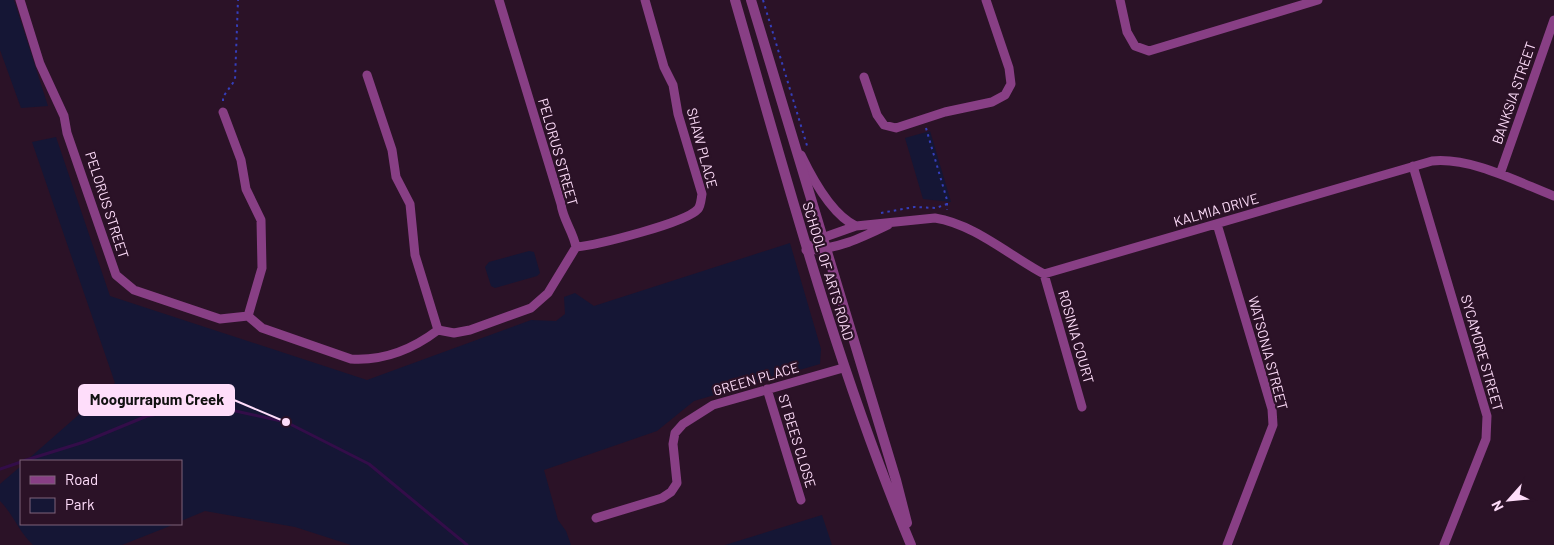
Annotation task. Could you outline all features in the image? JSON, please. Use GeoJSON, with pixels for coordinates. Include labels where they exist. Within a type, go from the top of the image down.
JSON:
{"type":"FeatureCollection","features":[{"type":"Feature","properties":{"kind":"street","name":"PELORUS STREET"},"geometry":{"type":"LineString","coordinates":[[20,0],[40,64],[64,116],[67,133],[116,275],[134,290],[220,319],[248,316]]}},
{"type":"Feature","properties":{"kind":"street","name":"PELORUS STREET"},"geometry":{"type":"LineString","coordinates":[[499,0],[561,204],[562,216],[574,235],[576,247]]}},
{"type":"Feature","properties":{"kind":"street","name":"SHAW PLACE"},"geometry":{"type":"LineString","coordinates":[[576,247],[590,246],[655,227],[691,215],[700,208],[702,194],[678,114],[673,85],[664,66],[645,0]]}},
{"type":"Feature","properties":{"kind":"street","name":"SCHOOL OF ARTS ROAD"},"geometry":{"type":"LineString","coordinates":[[736,0],[806,250],[843,368],[886,484],[912,545]]}},
{"type":"Feature","properties":{"kind":"street","name":"SCHOOL OF ARTS ROAD"},"geometry":{"type":"LineString","coordinates":[[751,0],[788,130],[896,480],[912,545]]}},
{"type":"Feature","properties":{"kind":"street"},"geometry":{"type":"LineString","coordinates":[[864,77],[876,115],[884,125],[896,128],[923,119],[992,102],[1005,95],[1011,84],[1009,68],[986,0]]}},
{"type":"Feature","properties":{"kind":"street"},"geometry":{"type":"LineString","coordinates":[[1120,0],[1127,32],[1135,46],[1149,51],[1318,0]]}},
{"type":"Feature","properties":{"kind":"street","name":"BANKSIA STREET"},"geometry":{"type":"LineString","coordinates":[[1500,174],[1554,20]]}},
{"type":"Feature","properties":{"kind":"street"},"geometry":{"type":"LineString","coordinates":[[367,75],[392,150],[396,177],[410,204],[415,254],[438,330]]}},
{"type":"Feature","properties":{"kind":"street"},"geometry":{"type":"LineString","coordinates":[[223,112],[241,160],[246,189],[261,220],[262,268],[248,316],[262,328],[351,359],[366,360],[410,348],[438,330],[454,332],[470,330],[531,308],[548,293],[576,247]]}},
{"type":"Feature","properties":{"kind":"street"},"geometry":{"type":"LineString","coordinates":[[788,130],[818,187],[843,218],[856,226]]}},
{"type":"Feature","properties":{"kind":"street","name":"KALMIA DRIVE"},"geometry":{"type":"LineString","coordinates":[[1044,274],[1413,166],[1450,159],[1500,174],[1554,196]]}},
{"type":"Feature","properties":{"kind":"street","name":"SYCAMORE STREET"},"geometry":{"type":"LineString","coordinates":[[1413,166],[1487,416],[1486,439],[1444,545]]}},
{"type":"Feature","properties":{"kind":"street"},"geometry":{"type":"LineString","coordinates":[[806,250],[822,238],[856,226],[914,219],[948,220],[980,236],[1044,274]]}},
{"type":"Feature","properties":{"kind":"street"},"geometry":{"type":"LineString","coordinates":[[806,250],[826,250],[859,240],[892,223]]}},
{"type":"Feature","properties":{"kind":"street","name":"WATSONIA STREET"},"geometry":{"type":"LineString","coordinates":[[1217,224],[1272,409],[1273,425],[1227,545]]}},
{"type":"Feature","properties":{"kind":"street","name":"ROSINIA COURT"},"geometry":{"type":"LineString","coordinates":[[1044,274],[1082,407]]}},
{"type":"Feature","properties":{"kind":"street","name":"GREEN PLACE"},"geometry":{"type":"LineString","coordinates":[[596,518],[662,498],[671,492],[677,483],[673,444],[675,433],[683,424],[713,404],[843,368]]}},
{"type":"Feature","properties":{"kind":"street","name":"ST BEES CLOSE"},"geometry":{"type":"LineString","coordinates":[[767,389],[800,500]]}},
{"type":"Feature","properties":{"kind":"path"},"geometry":{"type":"LineString","coordinates":[[223,112],[223,97],[235,80],[238,0]]}},
{"type":"Feature","properties":{"kind":"path"},"geometry":{"type":"LineString","coordinates":[[764,0],[809,151]]}},
{"type":"Feature","properties":{"kind":"path"},"geometry":{"type":"LineString","coordinates":[[923,119],[947,204],[948,220]]}},
{"type":"Feature","properties":{"kind":"path"},"geometry":{"type":"LineString","coordinates":[[874,214],[914,207],[936,208],[947,204]]}},
{"type":"Feature","properties":{"kind":"green space"},"geometry":{"type":"Polygon","coordinates":[[[0,0],[14,0],[48,106],[21,108],[0,50],[0,0]]]}},
{"type":"Feature","properties":{"kind":"green space"},"geometry":{"type":"Polygon","coordinates":[[[930,131],[951,202],[923,199],[905,138],[930,131]]]}},
{"type":"Feature","properties":{"kind":"green space"},"geometry":{"type":"Polygon","coordinates":[[[56,137],[110,296],[367,380],[531,320],[556,321],[565,314],[564,297],[575,293],[594,306],[790,243],[821,349],[820,364],[694,401],[657,431],[544,470],[558,520],[566,531],[571,545],[351,545],[295,527],[205,511],[182,521],[182,460],[27,460],[115,383],[32,142],[56,137]]]}},
{"type":"Feature","properties":{"kind":"green space"},"geometry":{"type":"Polygon","coordinates":[[[529,251],[534,252],[540,273],[537,276],[495,288],[491,286],[485,267],[489,262],[529,251]]]}},
{"type":"Feature","properties":{"kind":"green space"},"geometry":{"type":"Polygon","coordinates":[[[20,467],[20,525],[172,525],[122,545],[33,545],[0,501],[0,484],[20,467]]]}},
{"type":"Feature","properties":{"kind":"green space"},"geometry":{"type":"Polygon","coordinates":[[[822,515],[832,545],[725,545],[822,515]]]}},
{"type":"Feature","properties":{"kind":"waterway"},"geometry":{"type":"LineString","coordinates":[[26,460],[84,442],[147,416],[208,405],[286,422],[369,464],[467,545]]}},
{"type":"Feature","properties":{"kind":"waterway"},"geometry":{"type":"LineString","coordinates":[[0,469],[20,462]]}},
{"type":"Feature","properties":{"kind":"place","name":"Moogurrapum Creek"},"geometry":{"type":"Point","coordinates":[286,422]}}]}
